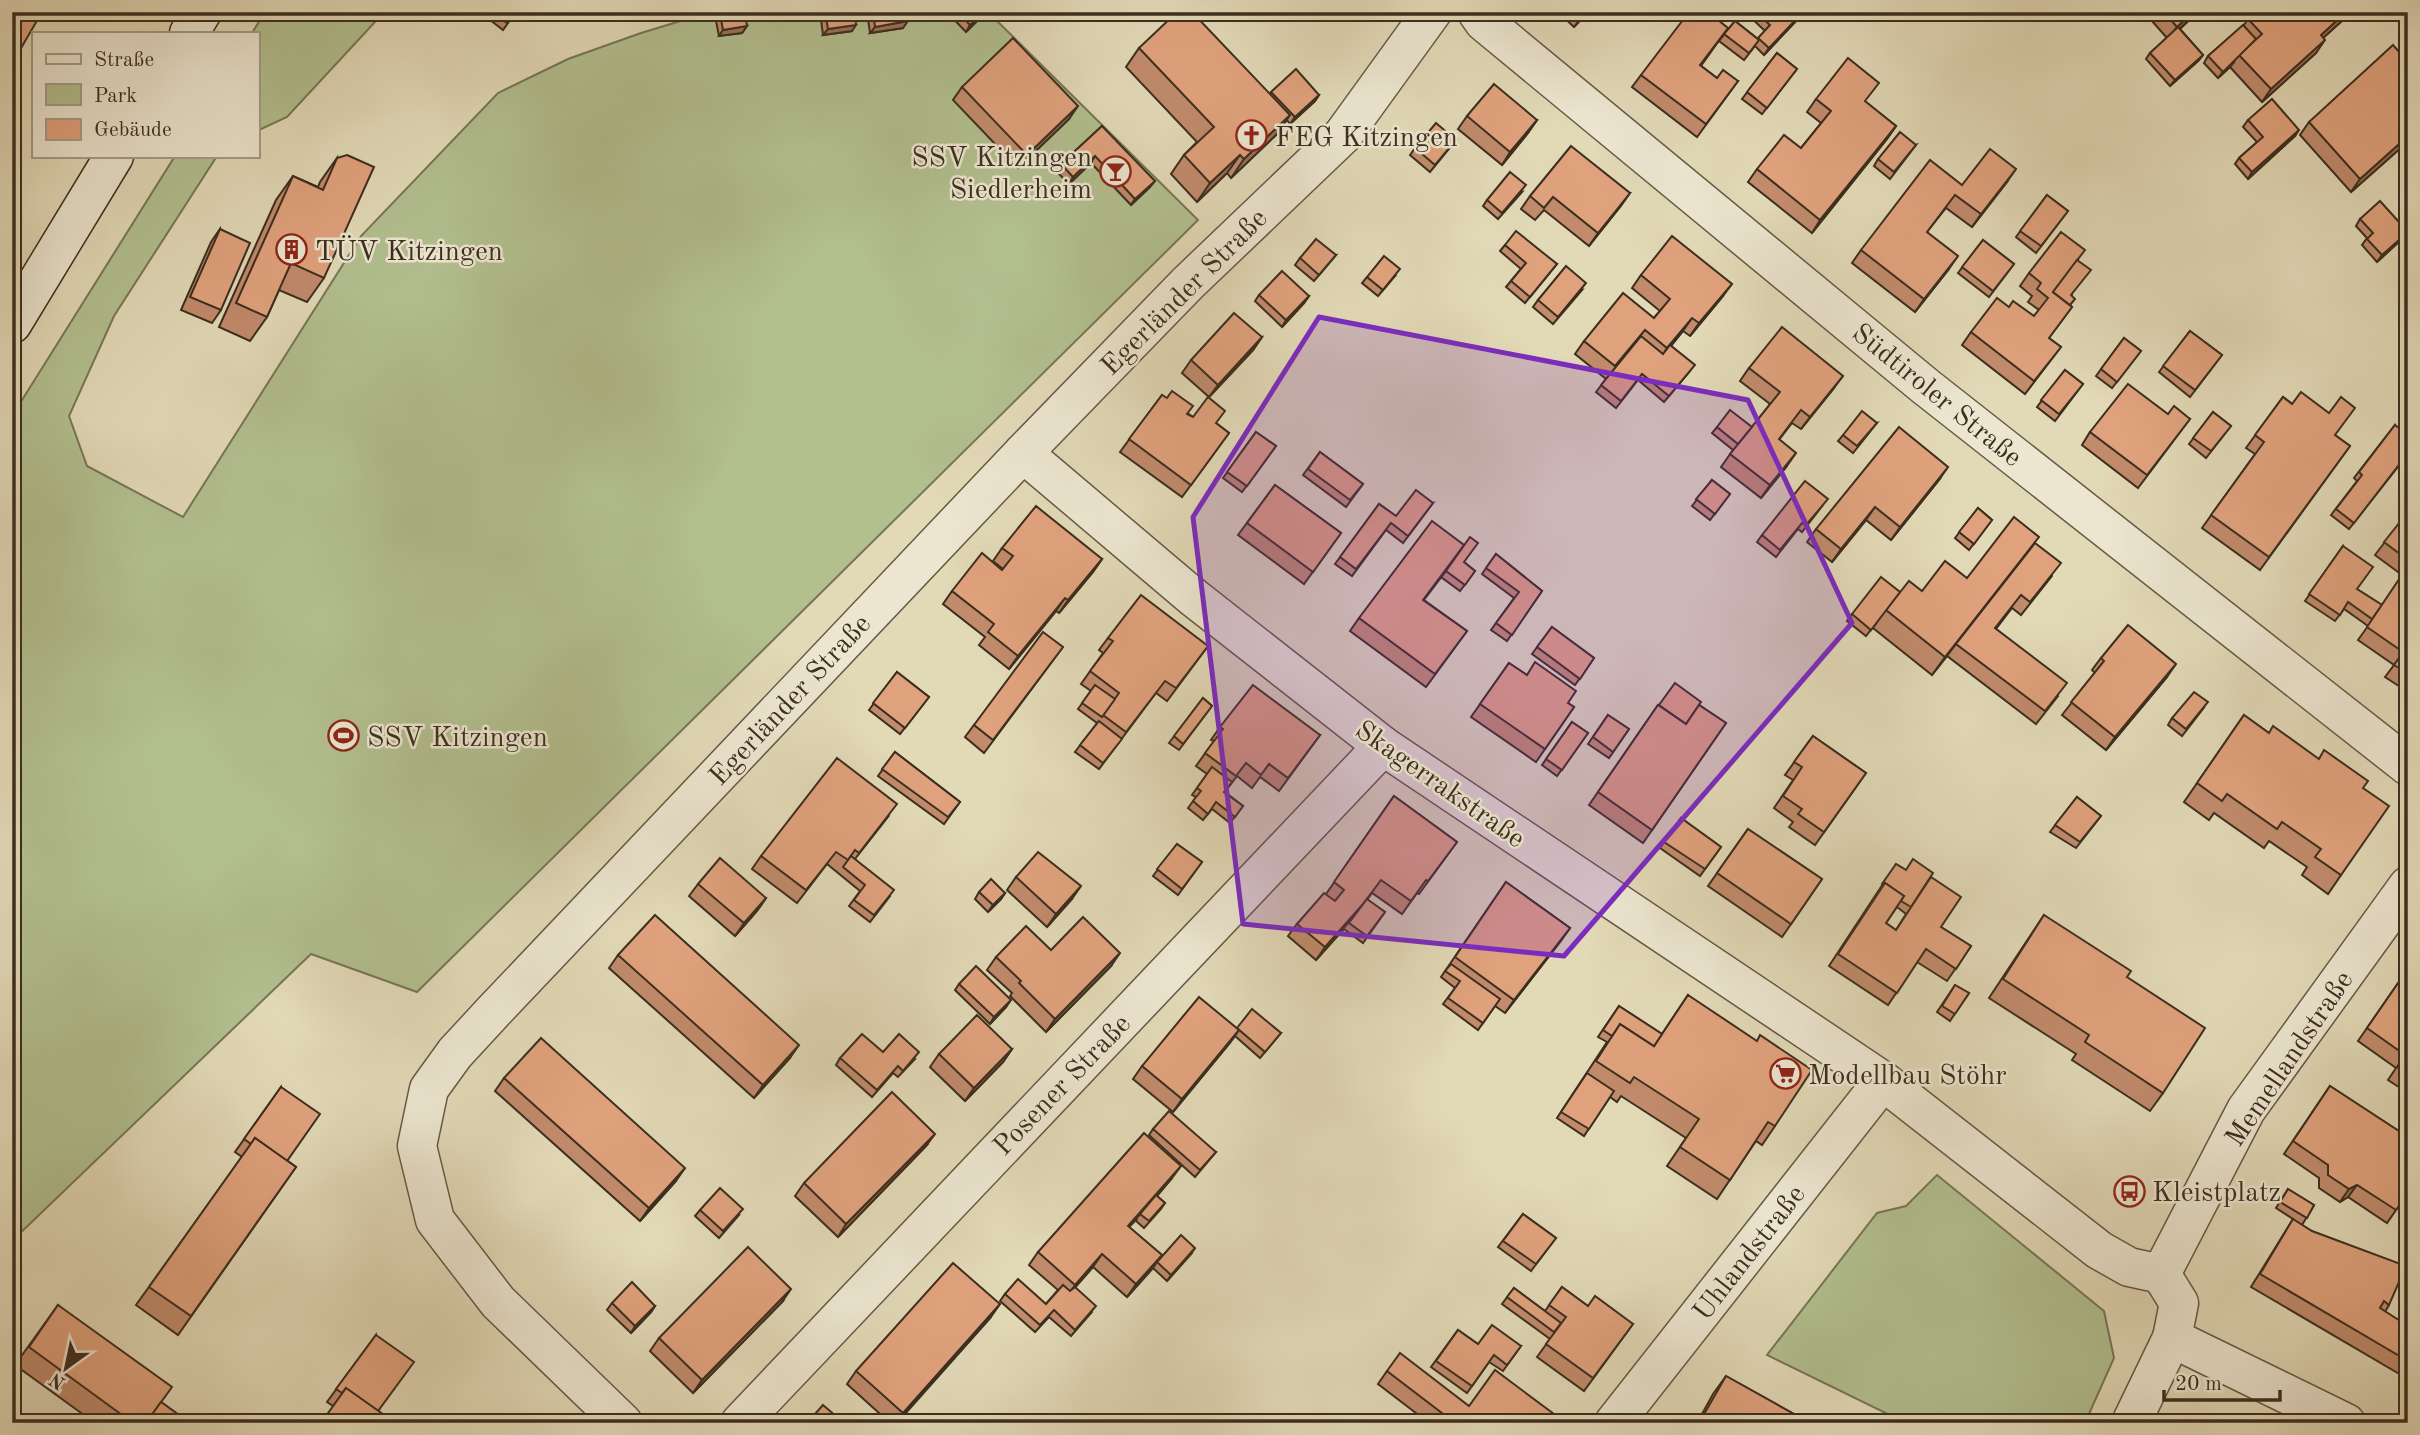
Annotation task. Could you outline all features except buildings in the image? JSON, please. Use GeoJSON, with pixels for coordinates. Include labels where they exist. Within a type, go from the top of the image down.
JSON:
{"type":"FeatureCollection","features":[{"type":"Feature","properties":{"kind":"street"},"geometry":{"type":"LineString","coordinates":[[190,32],[202,12]]}},
{"type":"Feature","properties":{"kind":"street","name":"Egerländer Straße"},"geometry":{"type":"LineString","coordinates":[[623,1423],[498,1302],[435,1220],[417,1146],[429,1089],[464,1043],[1023,453],[1188,282],[1343,135],[1433,12]]}},
{"type":"Feature","properties":{"kind":"street","name":"Südtiroler Straße"},"geometry":{"type":"LineString","coordinates":[[1477,12],[1494,31],[1926,386],[2408,766]]}},
{"type":"Feature","properties":{"kind":"street"},"geometry":{"type":"LineString","coordinates":[[12,324],[23,282],[113,158]]}},
{"type":"Feature","properties":{"kind":"street","name":"Skagerrakstraße"},"geometry":{"type":"LineString","coordinates":[[1023,453],[1193,597],[1383,746],[1883,1081]]}},
{"type":"Feature","properties":{"kind":"street","name":"Posener Straße"},"geometry":{"type":"LineString","coordinates":[[740,1423],[1383,746]]}},
{"type":"Feature","properties":{"kind":"street","name":"Memellandstraße"},"geometry":{"type":"LineString","coordinates":[[2161,1274],[2246,1110],[2408,886]]}},
{"type":"Feature","properties":{"kind":"street"},"geometry":{"type":"LineString","coordinates":[[1883,1081],[2099,1250],[2129,1267],[2161,1274],[2179,1303],[2172,1338],[2131,1423]]}},
{"type":"Feature","properties":{"kind":"street","name":"Uhlandstraße"},"geometry":{"type":"LineString","coordinates":[[1614,1423],[1883,1081]]}},
{"type":"Feature","properties":{"kind":"street"},"geometry":{"type":"LineString","coordinates":[[2172,1338],[2346,1423]]}},
{"type":"Feature","properties":{"kind":"highlighted area"},"geometry":{"type":"Polygon","coordinates":[[[1319,317],[1748,400],[1852,623],[1564,956],[1243,924],[1193,517],[1319,317]]]}},
{"type":"Feature","properties":{"kind":"green space"},"geometry":{"type":"Polygon","coordinates":[[[265,12],[367,12],[375,22],[287,117],[259,130],[259,32],[253,32],[265,12]]]}},
{"type":"Feature","properties":{"kind":"green space","name":"SSV Kitzingen"},"geometry":{"type":"Polygon","coordinates":[[[710,12],[988,12],[1198,220],[417,992],[311,954],[12,1241],[12,416],[174,158],[216,158],[114,316],[69,416],[87,466],[183,517],[361,236],[498,93],[568,59],[710,12]]]}},
{"type":"Feature","properties":{"kind":"green space"},"geometry":{"type":"Polygon","coordinates":[[[1937,1175],[2104,1311],[2114,1358],[2085,1423],[1906,1423],[1767,1355],[1877,1213],[1906,1206],[1937,1175]]]}},
{"type":"Feature","properties":{"kind":"place","name":"FEG Kitzingen"},"geometry":{"type":"Point","coordinates":[1252,136]}},
{"type":"Feature","properties":{"kind":"place","name":"SSV Kitzingen Siedlerheim"},"geometry":{"type":"Point","coordinates":[1115,172]}},
{"type":"Feature","properties":{"kind":"place","name":"TÜV Kitzingen"},"geometry":{"type":"Point","coordinates":[292,250]}},
{"type":"Feature","properties":{"kind":"place","name":"SSV Kitzingen"},"geometry":{"type":"Point","coordinates":[344,736]}},
{"type":"Feature","properties":{"kind":"place","name":"Modellbau Stöhr"},"geometry":{"type":"Point","coordinates":[1785,1074]}},
{"type":"Feature","properties":{"kind":"place","name":"Kleistplatz"},"geometry":{"type":"Point","coordinates":[2129,1191]}}]}
